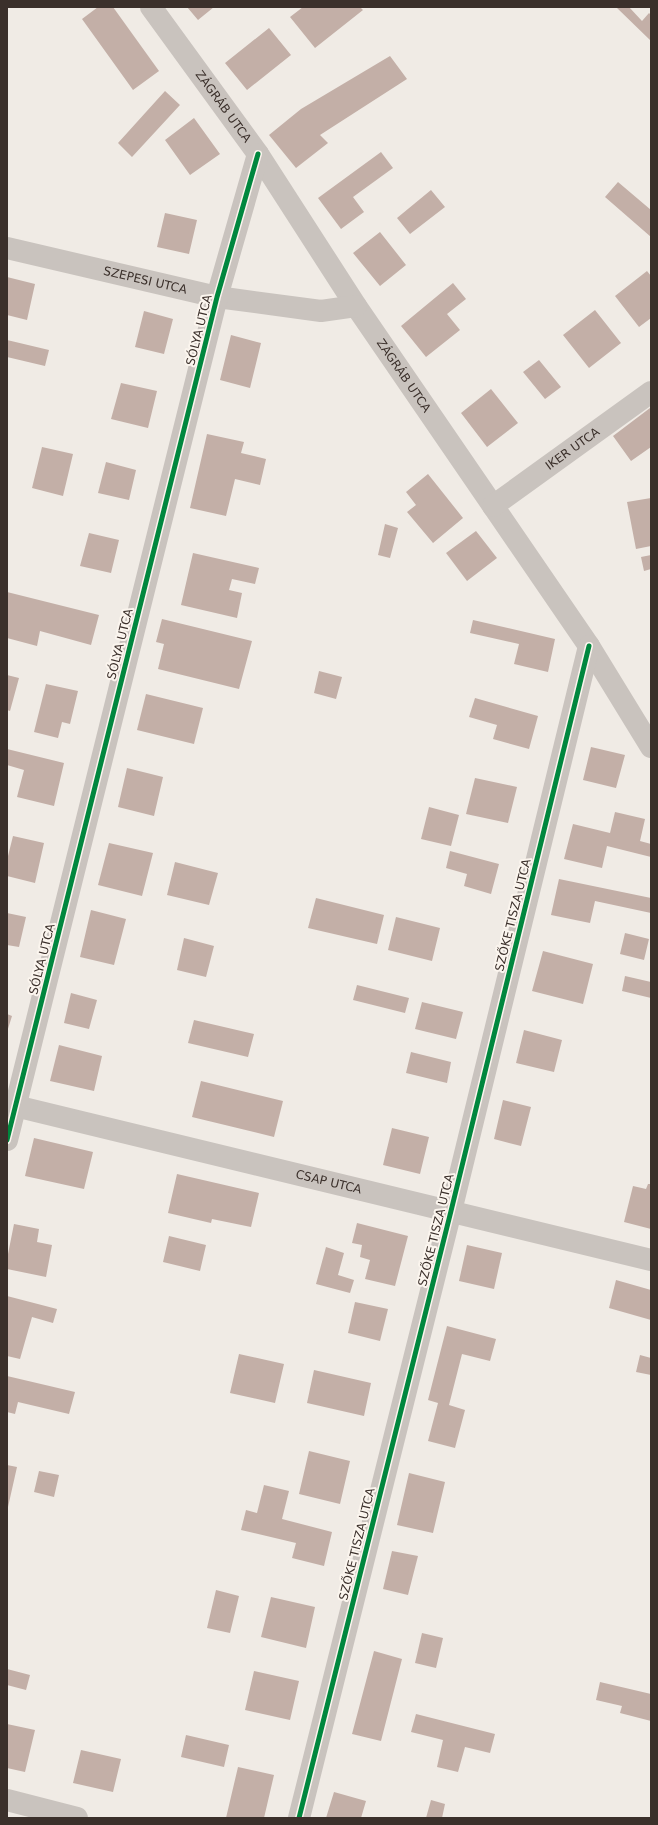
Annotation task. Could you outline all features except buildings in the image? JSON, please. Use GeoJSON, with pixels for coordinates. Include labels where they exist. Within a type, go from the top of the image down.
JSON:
{"type":"FeatureCollection","features":[{"type":"Feature","properties":{"kind":"street","name":"ZÁGRÁB UTCA"},"geometry":{"type":"LineString","coordinates":[[152,7],[258,154],[356,306],[589,646],[651,747]]}},
{"type":"Feature","properties":{"kind":"street","name":"SÓLYA UTCA"},"geometry":{"type":"LineString","coordinates":[[7,1140],[11,1105],[217,297],[258,154]]}},
{"type":"Feature","properties":{"kind":"street","name":"SZEPESI UTCA"},"geometry":{"type":"LineString","coordinates":[[7,248],[217,297],[321,312],[356,306]]}},
{"type":"Feature","properties":{"kind":"street","name":"IKER UTCA"},"geometry":{"type":"LineString","coordinates":[[493,506],[651,392]]}},
{"type":"Feature","properties":{"kind":"street","name":"SZŐKE TISZA UTCA"},"geometry":{"type":"LineString","coordinates":[[299,1818],[451,1211],[589,646]]}},
{"type":"Feature","properties":{"kind":"street","name":"CSAP UTCA"},"geometry":{"type":"LineString","coordinates":[[11,1105],[651,1260]]}},
{"type":"Feature","properties":{"kind":"street"},"geometry":{"type":"LineString","coordinates":[[7,1800],[78,1818]]}},
{"type":"Feature","properties":{"kind":"cycle path"},"geometry":{"type":"LineString","coordinates":[[7,1140],[217,297],[258,154]]}},
{"type":"Feature","properties":{"kind":"cycle path"},"geometry":{"type":"LineString","coordinates":[[299,1818],[451,1211],[589,646]]}}]}
